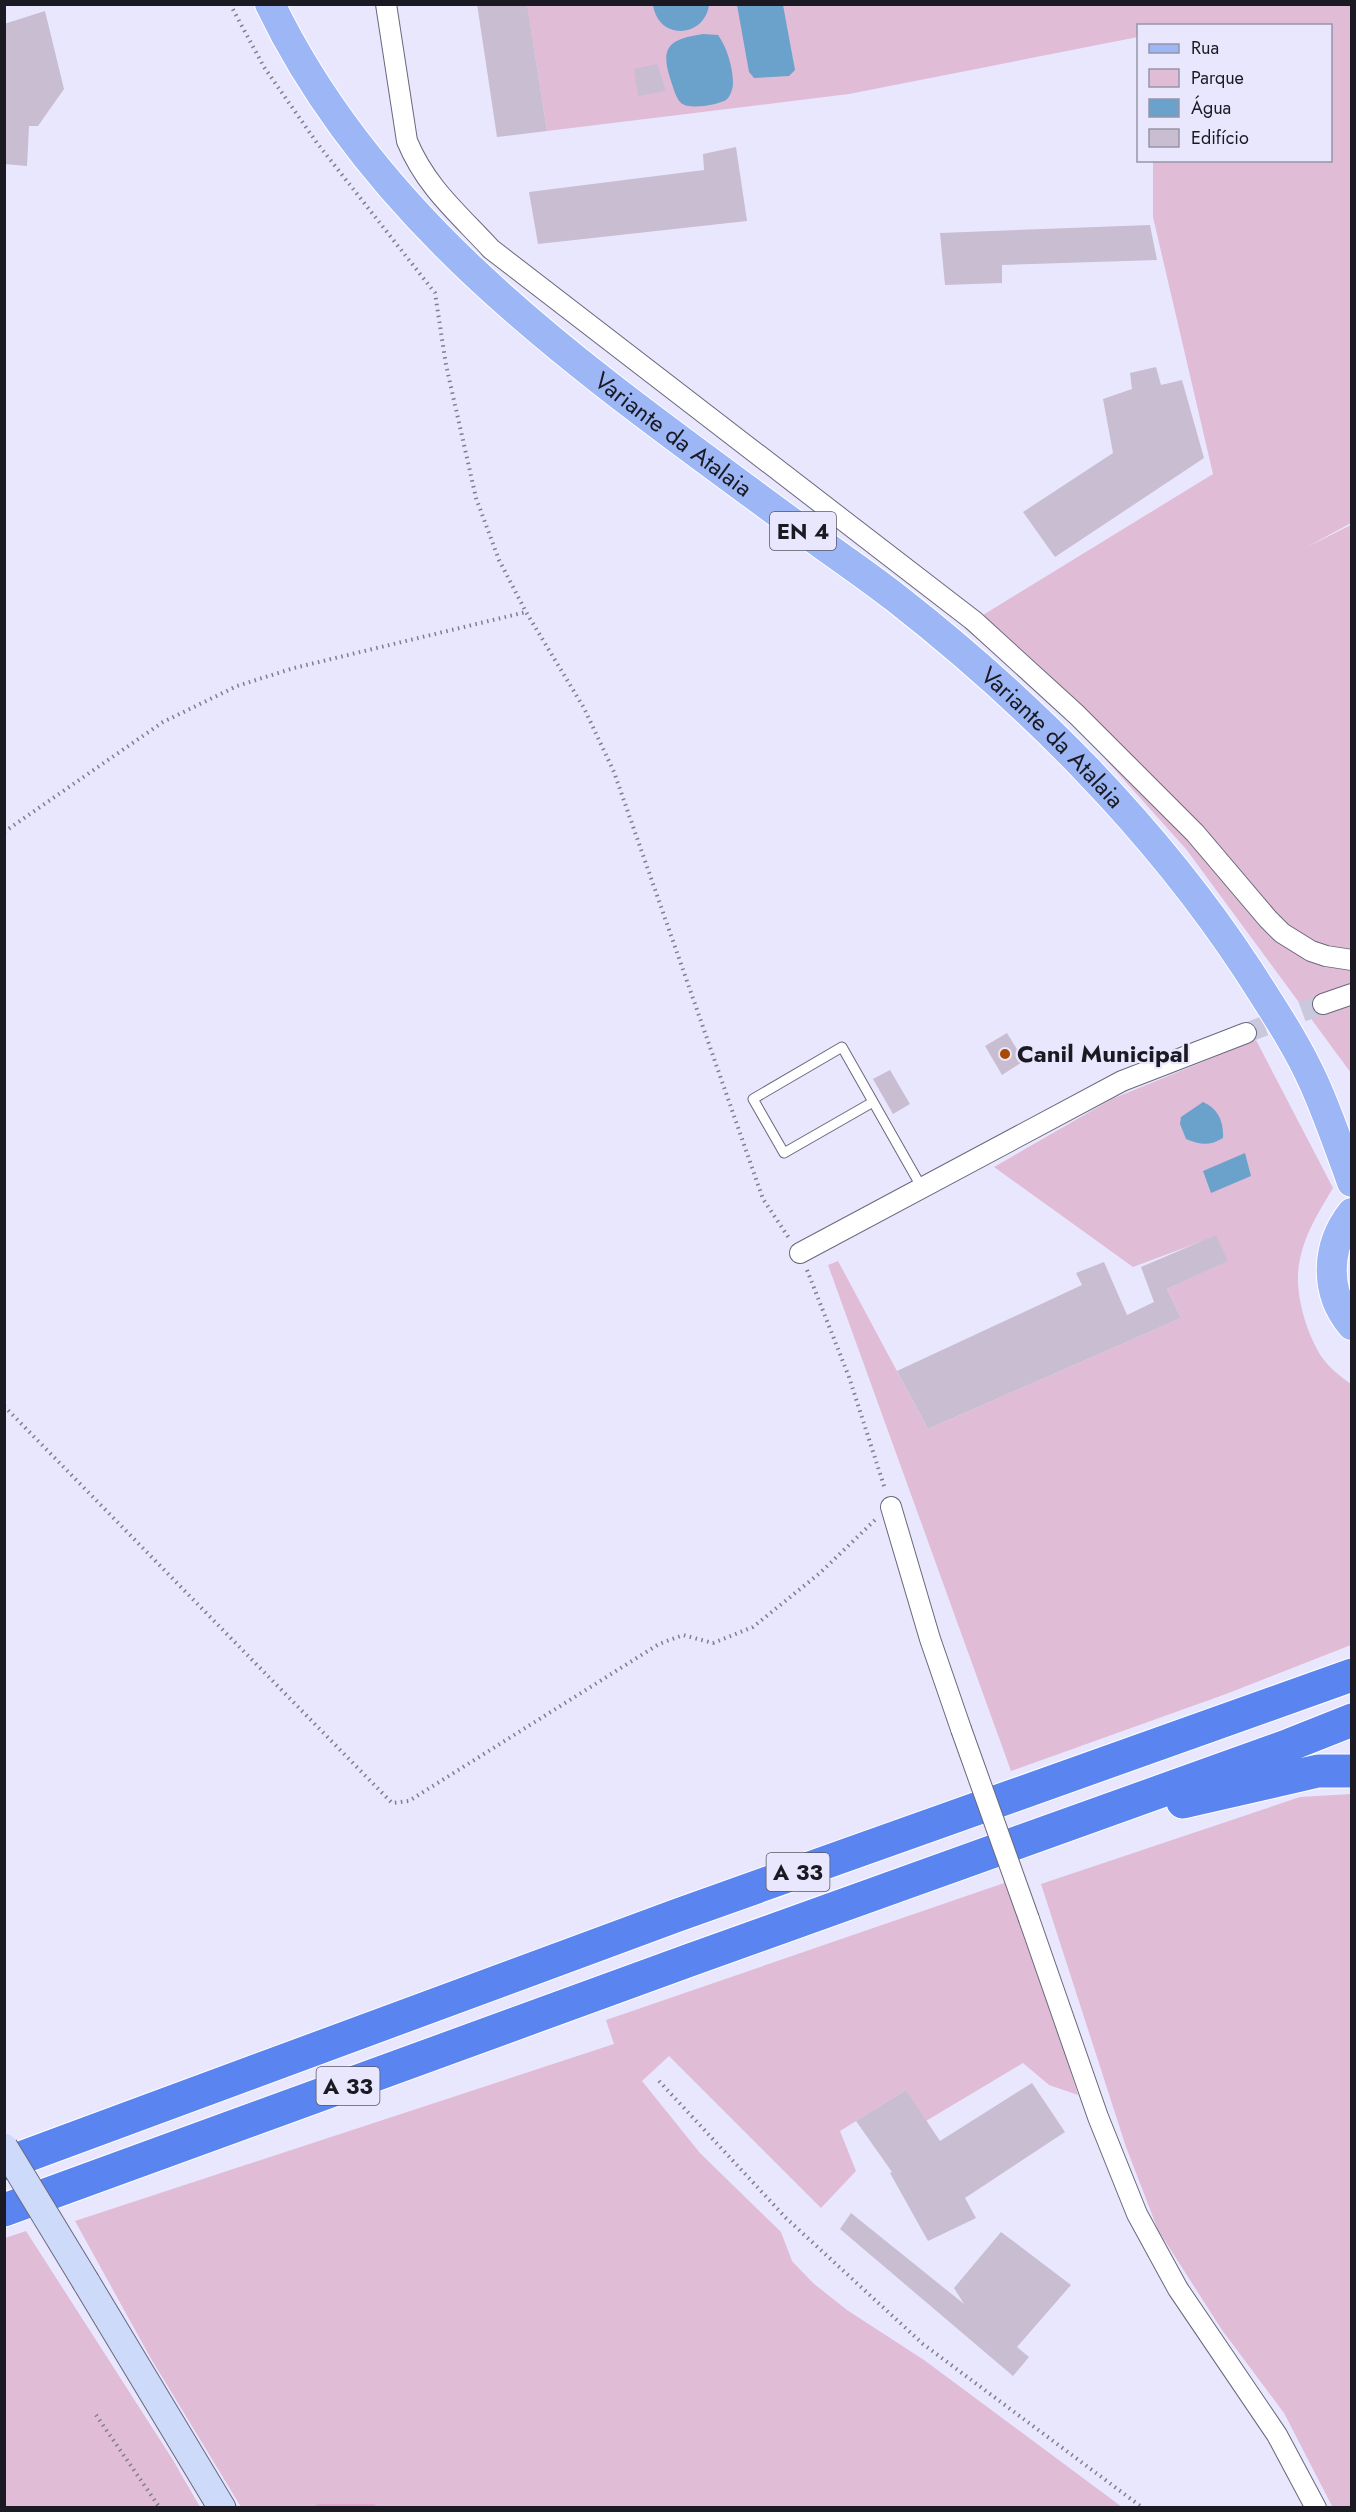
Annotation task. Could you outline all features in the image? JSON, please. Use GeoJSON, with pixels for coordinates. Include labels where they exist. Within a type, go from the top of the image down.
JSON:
{"type":"FeatureCollection","features":[{"type":"Feature","properties":{"kind":"highway","name":"A 33"},"geometry":{"type":"LineString","coordinates":[[4,2163],[689,1911],[1352,1674]]}},
{"type":"Feature","properties":{"kind":"highway","name":"A 33"},"geometry":{"type":"LineString","coordinates":[[4,2210],[1352,1720]]}},
{"type":"Feature","properties":{"kind":"highway"},"geometry":{"type":"LineString","coordinates":[[1038,1835],[1318,1771],[1352,1771]]}},
{"type":"Feature","properties":{"kind":"main road","name":"Variante da Atalaia"},"geometry":{"type":"LineString","coordinates":[[270,4],[285,37],[318,92],[353,141],[408,208],[464,265],[567,353],[897,599],[1025,708],[1099,783],[1166,859],[1224,933],[1269,1003],[1313,1082],[1352,1182]]}},
{"type":"Feature","properties":{"kind":"main road","name":"Variante da Atalaia"},"geometry":{"type":"LineString","coordinates":[[1313,1082],[1352,1121]]}},
{"type":"Feature","properties":{"kind":"main road"},"geometry":{"type":"LineString","coordinates":[[1352,1213],[1337,1238],[1331,1272],[1339,1304],[1352,1325]]}},
{"type":"Feature","properties":{"kind":"main road"},"geometry":{"type":"LineString","coordinates":[[4,2147],[222,2508]]}},
{"type":"Feature","properties":{"kind":"street"},"geometry":{"type":"LineString","coordinates":[[386,4],[407,141],[414,159],[427,181],[492,249],[974,621],[1077,715],[1195,833],[1282,933],[1311,951],[1326,957],[1352,960]]}},
{"type":"Feature","properties":{"kind":"street"},"geometry":{"type":"LineString","coordinates":[[1323,1004],[1352,994]]}},
{"type":"Feature","properties":{"kind":"street"},"geometry":{"type":"LineString","coordinates":[[800,1253],[1122,1081],[1245,1033]]}},
{"type":"Feature","properties":{"kind":"street"},"geometry":{"type":"LineString","coordinates":[[891,1507],[930,1640],[960,1729],[1098,2117],[1137,2214],[1178,2289],[1277,2435],[1316,2508]]}},
{"type":"Feature","properties":{"kind":"lane"},"geometry":{"type":"LineString","coordinates":[[873,1102],[784,1153],[753,1099],[842,1047],[922,1188]]}},
{"type":"Feature","properties":{"kind":"path"},"geometry":{"type":"LineString","coordinates":[[4,1406],[392,1803],[409,1801],[659,1644],[683,1635],[713,1643],[753,1627],[820,1573],[891,1507],[849,1377],[800,1253],[763,1199],[614,772],[584,708],[526,612],[499,560],[476,498],[447,365],[435,293],[401,253],[311,134],[264,67],[230,4]]}},
{"type":"Feature","properties":{"kind":"path"},"geometry":{"type":"LineString","coordinates":[[4,832],[163,722],[237,686],[294,668],[526,612]]}},
{"type":"Feature","properties":{"kind":"path"},"geometry":{"type":"LineString","coordinates":[[659,2081],[786,2218],[923,2344],[1143,2508]]}},
{"type":"Feature","properties":{"kind":"path"},"geometry":{"type":"LineString","coordinates":[[96,2415],[160,2508]]}},
{"type":"Feature","properties":{"kind":"green space"},"geometry":{"type":"Polygon","coordinates":[[[527,5],[1351,5],[1351,523],[1305,548],[1351,525],[1351,1073],[1186,849],[1063,712],[964,628],[1213,474],[1153,217],[1153,162],[1332,162],[1332,24],[1137,24],[1137,37],[849,94],[547,131],[527,5]]]}},
{"type":"Feature","properties":{"kind":"green space"},"geometry":{"type":"Polygon","coordinates":[[[1256,1040],[1333,1188],[1305,1240],[1298,1271],[1298,1283],[1305,1322],[1315,1346],[1328,1364],[1351,1384],[1351,1645],[1226,1694],[1011,1771],[828,1265],[838,1261],[928,1429],[1181,1318],[1167,1289],[1227,1261],[1216,1236],[1133,1267],[994,1167],[1112,1099],[1256,1040]]]}},
{"type":"Feature","properties":{"kind":"green space"},"geometry":{"type":"Polygon","coordinates":[[[1351,1794],[1352,2507],[1333,2508],[1284,2413],[1222,2330],[1158,2230],[1126,2147],[1041,1884],[1300,1797],[1351,1794]]]}},
{"type":"Feature","properties":{"kind":"green space"},"geometry":{"type":"Polygon","coordinates":[[[1010,1881],[1078,2095],[1049,2085],[1023,2063],[926,2121],[906,2090],[840,2131],[856,2171],[821,2208],[669,2056],[642,2081],[700,2153],[781,2232],[792,2261],[813,2283],[847,2310],[924,2360],[1122,2507],[241,2507],[150,2357],[75,2221],[614,2044],[606,2020],[1010,1881]]]}},
{"type":"Feature","properties":{"kind":"green space"},"geometry":{"type":"Polygon","coordinates":[[[26,2231],[173,2460],[200,2507],[5,2507],[5,2238],[26,2231]]]}},
{"type":"Feature","properties":{"kind":"shaded area"},"geometry":{"type":"Polygon","coordinates":[[[318,2504],[374,2504],[378,2507],[313,2507],[318,2504]]]}},
{"type":"Feature","properties":{"kind":"water"},"geometry":{"type":"Polygon","coordinates":[[[653,4],[709,5],[706,16],[699,24],[682,31],[672,30],[664,25],[657,17],[653,4]]]}},
{"type":"Feature","properties":{"kind":"water"},"geometry":{"type":"Polygon","coordinates":[[[737,5],[783,5],[795,70],[789,76],[754,78],[749,72],[737,5]]]}},
{"type":"Feature","properties":{"kind":"water"},"geometry":{"type":"Polygon","coordinates":[[[703,34],[718,35],[727,52],[733,77],[731,93],[722,102],[703,106],[685,105],[677,98],[666,57],[671,45],[676,41],[703,34]]]}},
{"type":"Feature","properties":{"kind":"water"},"geometry":{"type":"Polygon","coordinates":[[[1203,1102],[1213,1108],[1219,1116],[1223,1138],[1218,1141],[1200,1143],[1186,1139],[1180,1124],[1181,1117],[1203,1102]]]}},
{"type":"Feature","properties":{"kind":"water"},"geometry":{"type":"Polygon","coordinates":[[[1245,1153],[1251,1176],[1211,1193],[1203,1171],[1245,1153]]]}},
{"type":"Feature","properties":{"kind":"building"},"geometry":{"type":"Polygon","coordinates":[[[477,4],[527,4],[547,131],[497,137],[477,4]]]}},
{"type":"Feature","properties":{"kind":"building"},"geometry":{"type":"Polygon","coordinates":[[[45,11],[64,89],[38,126],[29,126],[27,166],[4,164],[4,24],[45,11]]]}},
{"type":"Feature","properties":{"kind":"building"},"geometry":{"type":"Polygon","coordinates":[[[657,64],[666,91],[638,96],[634,69],[657,64]]]}},
{"type":"Feature","properties":{"kind":"building"},"geometry":{"type":"Polygon","coordinates":[[[736,147],[747,221],[538,244],[529,192],[704,170],[703,154],[736,147]]]}},
{"type":"Feature","properties":{"kind":"building"},"geometry":{"type":"Polygon","coordinates":[[[1150,225],[1157,260],[1002,265],[1002,283],[945,285],[940,233],[1150,225]]]}},
{"type":"Feature","properties":{"kind":"building"},"geometry":{"type":"Polygon","coordinates":[[[1156,367],[1161,385],[1182,380],[1204,458],[1055,557],[1023,512],[1113,453],[1103,399],[1132,389],[1130,373],[1156,367]]]}},
{"type":"Feature","properties":{"kind":"building","name":"Canil Municipal"},"geometry":{"type":"Polygon","coordinates":[[[1007,1033],[1024,1061],[1002,1075],[985,1046],[1007,1033]]]}},
{"type":"Feature","properties":{"kind":"building"},"geometry":{"type":"Polygon","coordinates":[[[890,1070],[910,1104],[893,1114],[873,1079],[890,1070]]]}},
{"type":"Feature","properties":{"kind":"building"},"geometry":{"type":"Polygon","coordinates":[[[1216,1235],[1228,1261],[1167,1289],[1181,1318],[928,1429],[897,1371],[1082,1285],[1076,1273],[1104,1262],[1127,1315],[1154,1302],[1141,1267],[1216,1235]]]}},
{"type":"Feature","properties":{"kind":"building"},"geometry":{"type":"Polygon","coordinates":[[[1032,2083],[1065,2132],[965,2198],[976,2218],[928,2241],[890,2173],[892,2172],[856,2121],[906,2090],[940,2141],[1032,2083]]]}},
{"type":"Feature","properties":{"kind":"building"},"geometry":{"type":"Polygon","coordinates":[[[851,2213],[964,2304],[954,2288],[1001,2232],[1071,2285],[1017,2347],[1029,2357],[1013,2376],[840,2229],[851,2213]]]}},
{"type":"Feature","properties":{"kind":"tunnel"},"geometry":{"type":"LineString","coordinates":[[1246,1033],[1323,1004]]}},
{"type":"Feature","properties":{"kind":"place","name":"Canil Municipal"},"geometry":{"type":"Point","coordinates":[1005,1054]}}]}
